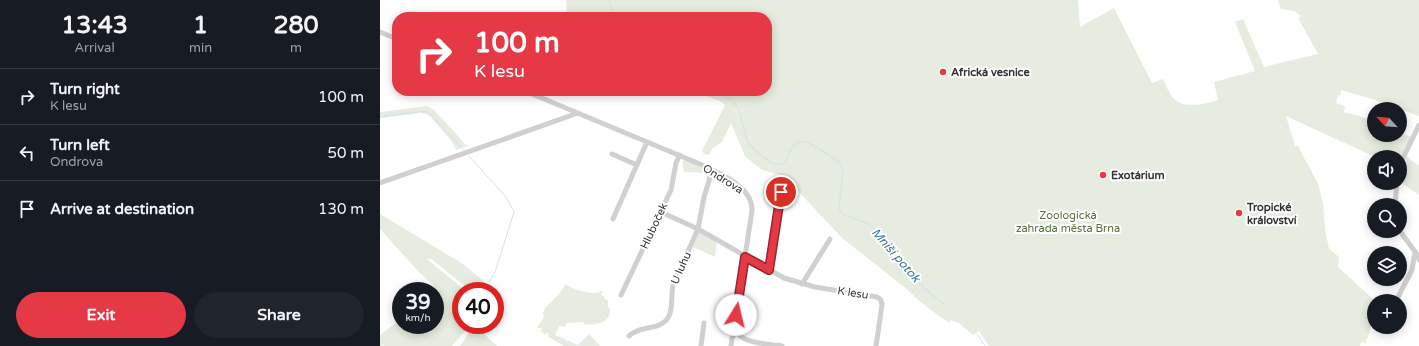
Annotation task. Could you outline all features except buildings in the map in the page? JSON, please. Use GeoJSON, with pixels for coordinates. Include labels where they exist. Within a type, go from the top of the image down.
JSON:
{"type":"FeatureCollection","features":[{"type":"Feature","properties":{"kind":"street"},"geometry":{"type":"LineString","coordinates":[[380,32],[392,36]]}},
{"type":"Feature","properties":{"kind":"street","name":"Ondrova"},"geometry":{"type":"LineString","coordinates":[[537,96],[680,155],[716,172],[747,194],[751,201],[751,216],[736,315],[737,332]]}},
{"type":"Feature","properties":{"kind":"street"},"geometry":{"type":"LineString","coordinates":[[380,183],[578,113]]}},
{"type":"Feature","properties":{"kind":"street"},"geometry":{"type":"LineString","coordinates":[[1407,150],[1419,125]]}},
{"type":"Feature","properties":{"kind":"street"},"geometry":{"type":"LineString","coordinates":[[613,219],[647,142]]}},
{"type":"Feature","properties":{"kind":"street"},"geometry":{"type":"LineString","coordinates":[[612,154],[637,165]]}},
{"type":"Feature","properties":{"kind":"street","name":"Hluboček"},"geometry":{"type":"LineString","coordinates":[[621,295],[671,190],[676,163],[680,155]]}},
{"type":"Feature","properties":{"kind":"street","name":"U luhu"},"geometry":{"type":"LineString","coordinates":[[629,336],[632,332],[662,324],[670,316],[672,308],[671,295],[673,285],[698,229],[704,196],[710,176],[716,172]]}},
{"type":"Feature","properties":{"kind":"street"},"geometry":{"type":"LineString","coordinates":[[769,270],[781,192]]}},
{"type":"Feature","properties":{"kind":"street","name":"K lesu"},"geometry":{"type":"LineString","coordinates":[[660,212],[698,229],[784,278],[814,288],[877,297],[881,300],[882,305],[876,346]]}},
{"type":"Feature","properties":{"kind":"street"},"geometry":{"type":"LineString","coordinates":[[1405,238],[1418,256],[1419,260]]}},
{"type":"Feature","properties":{"kind":"street"},"geometry":{"type":"LineString","coordinates":[[802,284],[830,239]]}},
{"type":"Feature","properties":{"kind":"street"},"geometry":{"type":"LineString","coordinates":[[1400,294],[1412,270],[1415,252]]}},
{"type":"Feature","properties":{"kind":"street"},"geometry":{"type":"LineString","coordinates":[[701,346],[704,324]]}},
{"type":"Feature","properties":{"kind":"street"},"geometry":{"type":"LineString","coordinates":[[731,346],[732,338],[737,332],[741,337],[747,340],[782,346]]}},
{"type":"Feature","properties":{"kind":"green space","name":"Zoologická zahrada města Brna"},"geometry":{"type":"Polygon","coordinates":[[[566,0],[1078,0],[1080,27],[1114,8],[1152,83],[1163,79],[1174,99],[1183,104],[1195,105],[1218,100],[1214,82],[1255,71],[1235,22],[1243,19],[1264,67],[1318,54],[1298,18],[1301,16],[1294,11],[1281,9],[1278,0],[1419,0],[1419,116],[1407,112],[1407,102],[1380,102],[1341,90],[1340,96],[1338,95],[1336,103],[1345,106],[1344,112],[1367,119],[1367,142],[1407,142],[1407,135],[1412,137],[1406,150],[1367,150],[1367,153],[1286,116],[1295,146],[1298,146],[1318,184],[1323,203],[1325,229],[1329,249],[1339,257],[1338,267],[1367,294],[1367,334],[1369,334],[1366,343],[1361,342],[1360,346],[989,346],[979,331],[973,335],[959,323],[950,320],[950,323],[922,303],[908,290],[842,238],[784,176],[762,170],[745,156],[731,123],[722,142],[713,148],[709,155],[704,154],[702,151],[725,105],[720,101],[707,96],[772,96],[772,12],[567,12],[566,0]]]}},
{"type":"Feature","properties":{"kind":"green space"},"geometry":{"type":"Polygon","coordinates":[[[427,106],[434,110],[466,145],[470,145],[456,150],[453,143],[430,116],[426,114],[421,113],[380,118],[380,112],[427,106]]]}},
{"type":"Feature","properties":{"kind":"green space"},"geometry":{"type":"Polygon","coordinates":[[[1407,157],[1419,166],[1419,195],[1407,187],[1407,157]]]}},
{"type":"Feature","properties":{"kind":"green space"},"geometry":{"type":"Polygon","coordinates":[[[686,160],[707,170],[705,173],[684,172],[682,161],[686,160]]]}},
{"type":"Feature","properties":{"kind":"green space"},"geometry":{"type":"Polygon","coordinates":[[[380,214],[463,264],[484,282],[460,282],[430,258],[428,260],[455,282],[452,282],[452,334],[462,334],[452,346],[383,346],[385,343],[380,346],[380,335],[392,326],[392,334],[444,334],[444,282],[430,282],[380,229],[380,214]]]}},
{"type":"Feature","properties":{"kind":"green space"},"geometry":{"type":"Polygon","coordinates":[[[699,232],[717,241],[715,257],[693,247],[699,232]]]}},
{"type":"Feature","properties":{"kind":"green space"},"geometry":{"type":"Polygon","coordinates":[[[566,284],[590,293],[603,290],[601,295],[608,301],[610,314],[603,322],[596,324],[586,325],[584,322],[567,323],[565,327],[559,326],[555,335],[578,345],[589,334],[600,346],[564,346],[547,336],[549,335],[548,333],[546,333],[546,335],[540,331],[542,330],[541,328],[537,328],[544,317],[543,313],[546,307],[559,294],[566,284]]]}},
{"type":"Feature","properties":{"kind":"green space"},"geometry":{"type":"Polygon","coordinates":[[[468,334],[484,334],[497,346],[460,346],[468,334]]]}},
{"type":"Feature","properties":{"kind":"waterway","name":"Mniší potok"},"geometry":{"type":"LineString","coordinates":[[609,0],[613,12]]}},
{"type":"Feature","properties":{"kind":"waterway","name":"Mniší potok"},"geometry":{"type":"LineString","coordinates":[[723,96],[734,103],[740,113],[749,144],[769,161],[776,164],[781,164],[785,161],[792,147],[801,141],[809,143],[840,162],[843,172],[839,207],[841,213],[873,227],[898,259],[927,291],[944,304]]}},
{"type":"Feature","properties":{"kind":"waterway"},"geometry":{"type":"LineString","coordinates":[[380,117],[424,111],[428,112],[464,150]]}},
{"type":"Feature","properties":{"kind":"waterway"},"geometry":{"type":"LineString","coordinates":[[469,156],[506,197],[514,212],[495,272],[489,282]]}},
{"type":"Feature","properties":{"kind":"waterway","name":"Mniší potok"},"geometry":{"type":"LineString","coordinates":[[977,334],[985,346]]}},
{"type":"Feature","properties":{"kind":"place","name":"Africká vesnice"},"geometry":{"type":"Point","coordinates":[943,72]}},
{"type":"Feature","properties":{"kind":"place","name":"Exotárium"},"geometry":{"type":"Point","coordinates":[1103,175]}},
{"type":"Feature","properties":{"kind":"place","name":"Tropické království"},"geometry":{"type":"Point","coordinates":[1239,213]}},
{"type":"Feature","properties":{"kind":"route"},"geometry":{"type":"LineString","coordinates":[[736,315],[745,257],[769,270],[781,192]]}}]}
